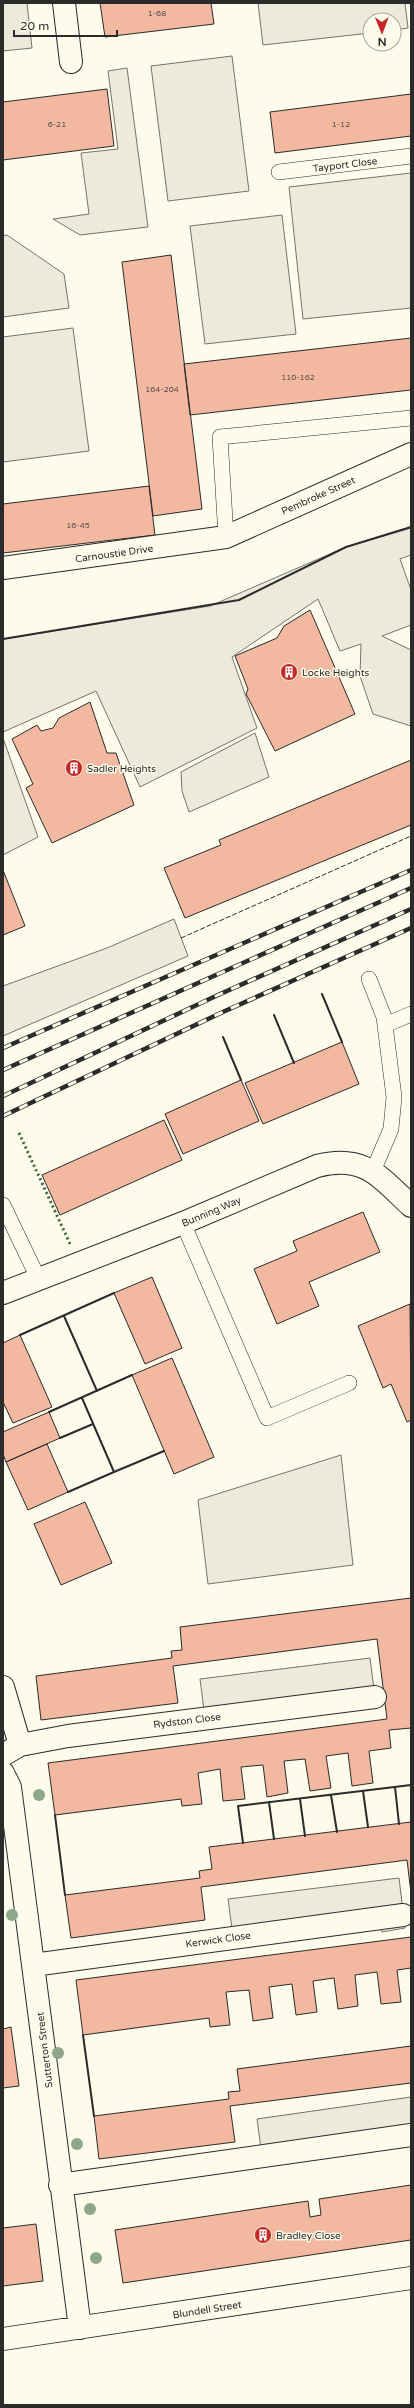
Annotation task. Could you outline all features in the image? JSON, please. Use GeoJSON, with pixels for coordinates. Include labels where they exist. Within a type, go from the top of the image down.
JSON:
{"type":"FeatureCollection","features":[{"type":"Feature","properties":{"kind":"street"},"geometry":{"type":"LineString","coordinates":[[64,3],[71,62]]}},
{"type":"Feature","properties":{"kind":"street","name":"Pembroke Street"},"geometry":{"type":"LineString","coordinates":[[226,537],[411,454]]}},
{"type":"Feature","properties":{"kind":"street","name":"Carnoustie Drive"},"geometry":{"type":"LineString","coordinates":[[3,568],[226,537]]}},
{"type":"Feature","properties":{"kind":"street","name":"Bunning Way"},"geometry":{"type":"LineString","coordinates":[[3,1293],[38,1278],[183,1223],[317,1166],[337,1161],[373,1171],[411,1206]]}},
{"type":"Feature","properties":{"kind":"street"},"geometry":{"type":"LineString","coordinates":[[3,1688],[12,1750]]}},
{"type":"Feature","properties":{"kind":"street","name":"Rydston Close"},"geometry":{"type":"LineString","coordinates":[[12,1750],[68,1736],[375,1697]]}},
{"type":"Feature","properties":{"kind":"street","name":"Sutterton Street"},"geometry":{"type":"LineString","coordinates":[[3,1773],[10,1787],[34,1965],[60,2185],[80,2328]]}},
{"type":"Feature","properties":{"kind":"street","name":"Kerwick Close"},"geometry":{"type":"LineString","coordinates":[[34,1965],[403,1915]]}},
{"type":"Feature","properties":{"kind":"street"},"geometry":{"type":"LineString","coordinates":[[60,2185],[411,2135]]}},
{"type":"Feature","properties":{"kind":"street","name":"Blundell Street"},"geometry":{"type":"LineString","coordinates":[[3,2339],[411,2278]]}},
{"type":"Feature","properties":{"kind":"lane","name":"Tayport Close"},"geometry":{"type":"LineString","coordinates":[[279,172],[411,156]]}},
{"type":"Feature","properties":{"kind":"lane"},"geometry":{"type":"LineString","coordinates":[[226,537],[220,438],[411,418]]}},
{"type":"Feature","properties":{"kind":"lane"},"geometry":{"type":"LineString","coordinates":[[369,979],[385,1026],[394,1097],[391,1128],[386,1146],[373,1171]]}},
{"type":"Feature","properties":{"kind":"lane"},"geometry":{"type":"LineString","coordinates":[[385,1026],[411,1014]]}},
{"type":"Feature","properties":{"kind":"lane"},"geometry":{"type":"LineString","coordinates":[[3,1205],[38,1278]]}},
{"type":"Feature","properties":{"kind":"lane"},"geometry":{"type":"LineString","coordinates":[[183,1223],[267,1418],[349,1383]]}},
{"type":"Feature","properties":{"kind":"shaded area"},"geometry":{"type":"Polygon","coordinates":[[[3,3],[27,3],[32,48],[3,51],[3,3]]]}},
{"type":"Feature","properties":{"kind":"shaded area"},"geometry":{"type":"Polygon","coordinates":[[[258,3],[405,3],[408,28],[402,29],[402,12],[362,12],[362,34],[263,45],[258,3]]]}},
{"type":"Feature","properties":{"kind":"shaded area"},"geometry":{"type":"Polygon","coordinates":[[[232,56],[249,191],[168,201],[151,66],[232,56]]]}},
{"type":"Feature","properties":{"kind":"shaded area"},"geometry":{"type":"Polygon","coordinates":[[[127,68],[148,227],[80,235],[53,219],[89,214],[81,153],[118,149],[108,71],[127,68]]]}},
{"type":"Feature","properties":{"kind":"shaded area"},"geometry":{"type":"Polygon","coordinates":[[[411,173],[411,308],[303,319],[289,187],[411,173]]]}},
{"type":"Feature","properties":{"kind":"shaded area"},"geometry":{"type":"Polygon","coordinates":[[[282,215],[296,334],[205,344],[190,226],[282,215]]]}},
{"type":"Feature","properties":{"kind":"shaded area"},"geometry":{"type":"Polygon","coordinates":[[[7,235],[64,274],[69,308],[3,317],[3,236],[7,235]]]}},
{"type":"Feature","properties":{"kind":"shaded area"},"geometry":{"type":"Polygon","coordinates":[[[73,328],[89,451],[3,462],[3,337],[73,328]]]}},
{"type":"Feature","properties":{"kind":"shaded area"},"geometry":{"type":"Polygon","coordinates":[[[411,528],[411,555],[400,559],[411,590],[411,625],[382,636],[411,650],[411,726],[373,714],[360,676],[361,644],[340,651],[318,599],[232,657],[257,728],[140,787],[96,691],[3,732],[3,639],[210,606],[346,547],[411,528]]]}},
{"type":"Feature","properties":{"kind":"shaded area"},"geometry":{"type":"Polygon","coordinates":[[[255,733],[269,777],[189,812],[182,791],[181,772],[255,733]]]}},
{"type":"Feature","properties":{"kind":"shaded area"},"geometry":{"type":"Polygon","coordinates":[[[3,738],[38,837],[3,855],[3,738]]]}},
{"type":"Feature","properties":{"kind":"shaded area"},"geometry":{"type":"Polygon","coordinates":[[[174,919],[188,956],[3,1036],[3,986],[107,948],[174,919]]]}},
{"type":"Feature","properties":{"kind":"shaded area"},"geometry":{"type":"Polygon","coordinates":[[[341,1455],[353,1565],[208,1584],[198,1500],[341,1455]]]}},
{"type":"Feature","properties":{"kind":"shaded area"},"geometry":{"type":"Polygon","coordinates":[[[370,1658],[375,1697],[205,1718],[200,1679],[370,1658]]]}},
{"type":"Feature","properties":{"kind":"shaded area"},"geometry":{"type":"Polygon","coordinates":[[[399,1878],[405,1928],[382,1932],[380,1918],[233,1936],[228,1899],[399,1878]]]}},
{"type":"Feature","properties":{"kind":"shaded area"},"geometry":{"type":"Polygon","coordinates":[[[411,2097],[411,2135],[262,2156],[257,2119],[411,2097]]]}},
{"type":"Feature","properties":{"kind":"building"},"geometry":{"type":"Polygon","coordinates":[[[100,3],[211,3],[214,24],[105,37],[100,3]]]}},
{"type":"Feature","properties":{"kind":"building"},"geometry":{"type":"Polygon","coordinates":[[[107,89],[114,146],[3,160],[3,102],[107,89]]]}},
{"type":"Feature","properties":{"kind":"building"},"geometry":{"type":"Polygon","coordinates":[[[411,94],[411,136],[275,153],[270,112],[411,94]]]}},
{"type":"Feature","properties":{"kind":"building"},"geometry":{"type":"Polygon","coordinates":[[[171,255],[202,509],[153,516],[122,262],[171,255]]]}},
{"type":"Feature","properties":{"kind":"building"},"geometry":{"type":"Polygon","coordinates":[[[411,338],[411,390],[190,415],[184,364],[411,338]]]}},
{"type":"Feature","properties":{"kind":"building"},"geometry":{"type":"Polygon","coordinates":[[[149,486],[155,535],[3,553],[3,504],[149,486]]]}},
{"type":"Feature","properties":{"kind":"building","name":"Locke Heights"},"geometry":{"type":"Polygon","coordinates":[[[310,610],[355,714],[275,751],[246,694],[248,689],[235,656],[277,638],[284,626],[310,610]]]}},
{"type":"Feature","properties":{"kind":"building","name":"Sadler Heights"},"geometry":{"type":"Polygon","coordinates":[[[90,702],[107,753],[116,753],[134,805],[52,843],[26,788],[33,784],[12,739],[37,725],[41,731],[53,728],[59,718],[90,702]]]}},
{"type":"Feature","properties":{"kind":"building"},"geometry":{"type":"Polygon","coordinates":[[[411,760],[411,825],[185,918],[164,868],[221,845],[219,840],[411,760]]]}},
{"type":"Feature","properties":{"kind":"building"},"geometry":{"type":"Polygon","coordinates":[[[3,870],[25,926],[3,935],[3,870]]]}},
{"type":"Feature","properties":{"kind":"building"},"geometry":{"type":"Polygon","coordinates":[[[342,1042],[359,1084],[263,1124],[245,1083],[342,1042]]]}},
{"type":"Feature","properties":{"kind":"building"},"geometry":{"type":"Polygon","coordinates":[[[241,1080],[259,1121],[183,1154],[165,1114],[241,1080]]]}},
{"type":"Feature","properties":{"kind":"building"},"geometry":{"type":"Polygon","coordinates":[[[164,1120],[182,1160],[60,1215],[42,1175],[164,1120]]]}},
{"type":"Feature","properties":{"kind":"building"},"geometry":{"type":"Polygon","coordinates":[[[363,1212],[380,1252],[309,1282],[319,1306],[277,1324],[254,1269],[297,1251],[293,1241],[363,1212]]]}},
{"type":"Feature","properties":{"kind":"building"},"geometry":{"type":"Polygon","coordinates":[[[152,1277],[182,1348],[145,1364],[114,1293],[152,1277]]]}},
{"type":"Feature","properties":{"kind":"building"},"geometry":{"type":"Polygon","coordinates":[[[410,1304],[411,1420],[407,1422],[391,1384],[383,1388],[358,1326],[410,1304]]]}},
{"type":"Feature","properties":{"kind":"building"},"geometry":{"type":"Polygon","coordinates":[[[20,1335],[52,1407],[13,1423],[3,1402],[3,1343],[20,1335]]]}},
{"type":"Feature","properties":{"kind":"building"},"geometry":{"type":"Polygon","coordinates":[[[172,1358],[214,1457],[174,1474],[132,1375],[172,1358]]]}},
{"type":"Feature","properties":{"kind":"building"},"geometry":{"type":"Polygon","coordinates":[[[49,1412],[60,1438],[6,1462],[3,1454],[3,1432],[49,1412]]]}},
{"type":"Feature","properties":{"kind":"building"},"geometry":{"type":"Polygon","coordinates":[[[47,1444],[68,1492],[28,1510],[6,1462],[47,1444]]]}},
{"type":"Feature","properties":{"kind":"building"},"geometry":{"type":"Polygon","coordinates":[[[85,1502],[112,1563],[61,1585],[34,1524],[85,1502]]]}},
{"type":"Feature","properties":{"kind":"building"},"geometry":{"type":"Polygon","coordinates":[[[411,1598],[411,1728],[389,1730],[391,1748],[369,1751],[373,1783],[352,1786],[348,1753],[326,1756],[331,1788],[310,1791],[305,1759],[284,1761],[288,1793],[267,1797],[263,1765],[241,1767],[245,1799],[223,1801],[220,1769],[198,1773],[202,1804],[182,1806],[181,1799],[55,1815],[48,1763],[387,1719],[377,1639],[173,1666],[178,1703],[41,1720],[36,1676],[172,1658],[171,1651],[182,1650],[180,1627],[411,1598]]]}},
{"type":"Feature","properties":{"kind":"building"},"geometry":{"type":"Polygon","coordinates":[[[411,1822],[411,1893],[407,1860],[201,1887],[205,1920],[71,1938],[65,1895],[200,1878],[199,1871],[212,1869],[209,1847],[411,1822]]]}},
{"type":"Feature","properties":{"kind":"building"},"geometry":{"type":"Polygon","coordinates":[[[411,1937],[411,1968],[397,1970],[401,2002],[381,2004],[377,1972],[355,1975],[358,2006],[338,2009],[334,1978],[313,1981],[317,2012],[296,2015],[292,1984],[269,1987],[273,2018],[253,2021],[249,1990],[226,1992],[230,2025],[210,2027],[209,2018],[83,2035],[76,1980],[411,1937]]]}},
{"type":"Feature","properties":{"kind":"building"},"geometry":{"type":"Polygon","coordinates":[[[11,2027],[19,2086],[3,2088],[3,2029],[11,2027]]]}},
{"type":"Feature","properties":{"kind":"building"},"geometry":{"type":"Polygon","coordinates":[[[411,2046],[411,2083],[230,2106],[235,2142],[99,2159],[94,2116],[229,2099],[228,2092],[240,2091],[237,2069],[411,2046]]]}},
{"type":"Feature","properties":{"kind":"building","name":"Bradley Close"},"geometry":{"type":"Polygon","coordinates":[[[411,2185],[411,2240],[123,2283],[115,2230],[308,2201],[310,2217],[321,2215],[319,2199],[411,2185]]]}},
{"type":"Feature","properties":{"kind":"building"},"geometry":{"type":"Polygon","coordinates":[[[36,2224],[43,2281],[3,2286],[3,2228],[36,2224]]]}},
{"type":"Feature","properties":{"kind":"railway"},"geometry":{"type":"LineString","coordinates":[[3,1048],[411,870]]}},
{"type":"Feature","properties":{"kind":"railway"},"geometry":{"type":"LineString","coordinates":[[3,1070],[411,888]]}},
{"type":"Feature","properties":{"kind":"railway"},"geometry":{"type":"LineString","coordinates":[[3,1096],[218,995],[411,909]]}},
{"type":"Feature","properties":{"kind":"railway"},"geometry":{"type":"LineString","coordinates":[[3,1116],[225,1011],[411,928]]}},
{"type":"Feature","properties":{"kind":"hedge"},"geometry":{"type":"LineString","coordinates":[[19,1133],[71,1246]]}},
{"type":"Feature","properties":{"kind":"fence"},"geometry":{"type":"LineString","coordinates":[[181,938],[411,836]]}},
{"type":"Feature","properties":{"kind":"wall"},"geometry":{"type":"LineString","coordinates":[[3,639],[239,600],[346,547],[411,527]]}},
{"type":"Feature","properties":{"kind":"wall"},"geometry":{"type":"LineString","coordinates":[[322,994],[342,1042]]}},
{"type":"Feature","properties":{"kind":"wall"},"geometry":{"type":"LineString","coordinates":[[274,1015],[294,1063]]}},
{"type":"Feature","properties":{"kind":"wall"},"geometry":{"type":"LineString","coordinates":[[223,1037],[241,1080]]}},
{"type":"Feature","properties":{"kind":"wall"},"geometry":{"type":"LineString","coordinates":[[20,1335],[114,1293]]}},
{"type":"Feature","properties":{"kind":"wall"},"geometry":{"type":"LineString","coordinates":[[64,1316],[97,1391]]}},
{"type":"Feature","properties":{"kind":"wall"},"geometry":{"type":"LineString","coordinates":[[49,1412],[132,1375]]}},
{"type":"Feature","properties":{"kind":"wall"},"geometry":{"type":"LineString","coordinates":[[68,1492],[114,1472],[82,1398]]}},
{"type":"Feature","properties":{"kind":"wall"},"geometry":{"type":"LineString","coordinates":[[60,1438],[93,1424]]}},
{"type":"Feature","properties":{"kind":"wall"},"geometry":{"type":"LineString","coordinates":[[114,1472],[164,1451]]}},
{"type":"Feature","properties":{"kind":"wall"},"geometry":{"type":"LineString","coordinates":[[243,1843],[238,1806],[411,1785]]}},
{"type":"Feature","properties":{"kind":"wall"},"geometry":{"type":"LineString","coordinates":[[395,1787],[399,1824]]}},
{"type":"Feature","properties":{"kind":"wall"},"geometry":{"type":"LineString","coordinates":[[363,1791],[368,1827]]}},
{"type":"Feature","properties":{"kind":"wall"},"geometry":{"type":"LineString","coordinates":[[331,1795],[337,1832]]}},
{"type":"Feature","properties":{"kind":"wall"},"geometry":{"type":"LineString","coordinates":[[300,1799],[305,1836]]}},
{"type":"Feature","properties":{"kind":"wall"},"geometry":{"type":"LineString","coordinates":[[269,1802],[274,1839]]}},
{"type":"Feature","properties":{"kind":"wall"},"geometry":{"type":"LineString","coordinates":[[55,1815],[65,1895]]}},
{"type":"Feature","properties":{"kind":"wall"},"geometry":{"type":"LineString","coordinates":[[83,2035],[94,2116]]}},
{"type":"Feature","properties":{"kind":"place","name":"Locke Heights"},"geometry":{"type":"Point","coordinates":[289,672]}},
{"type":"Feature","properties":{"kind":"place","name":"Sadler Heights"},"geometry":{"type":"Point","coordinates":[74,768]}},
{"type":"Feature","properties":{"kind":"place","name":"Bradley Close"},"geometry":{"type":"Point","coordinates":[263,2235]}}]}
